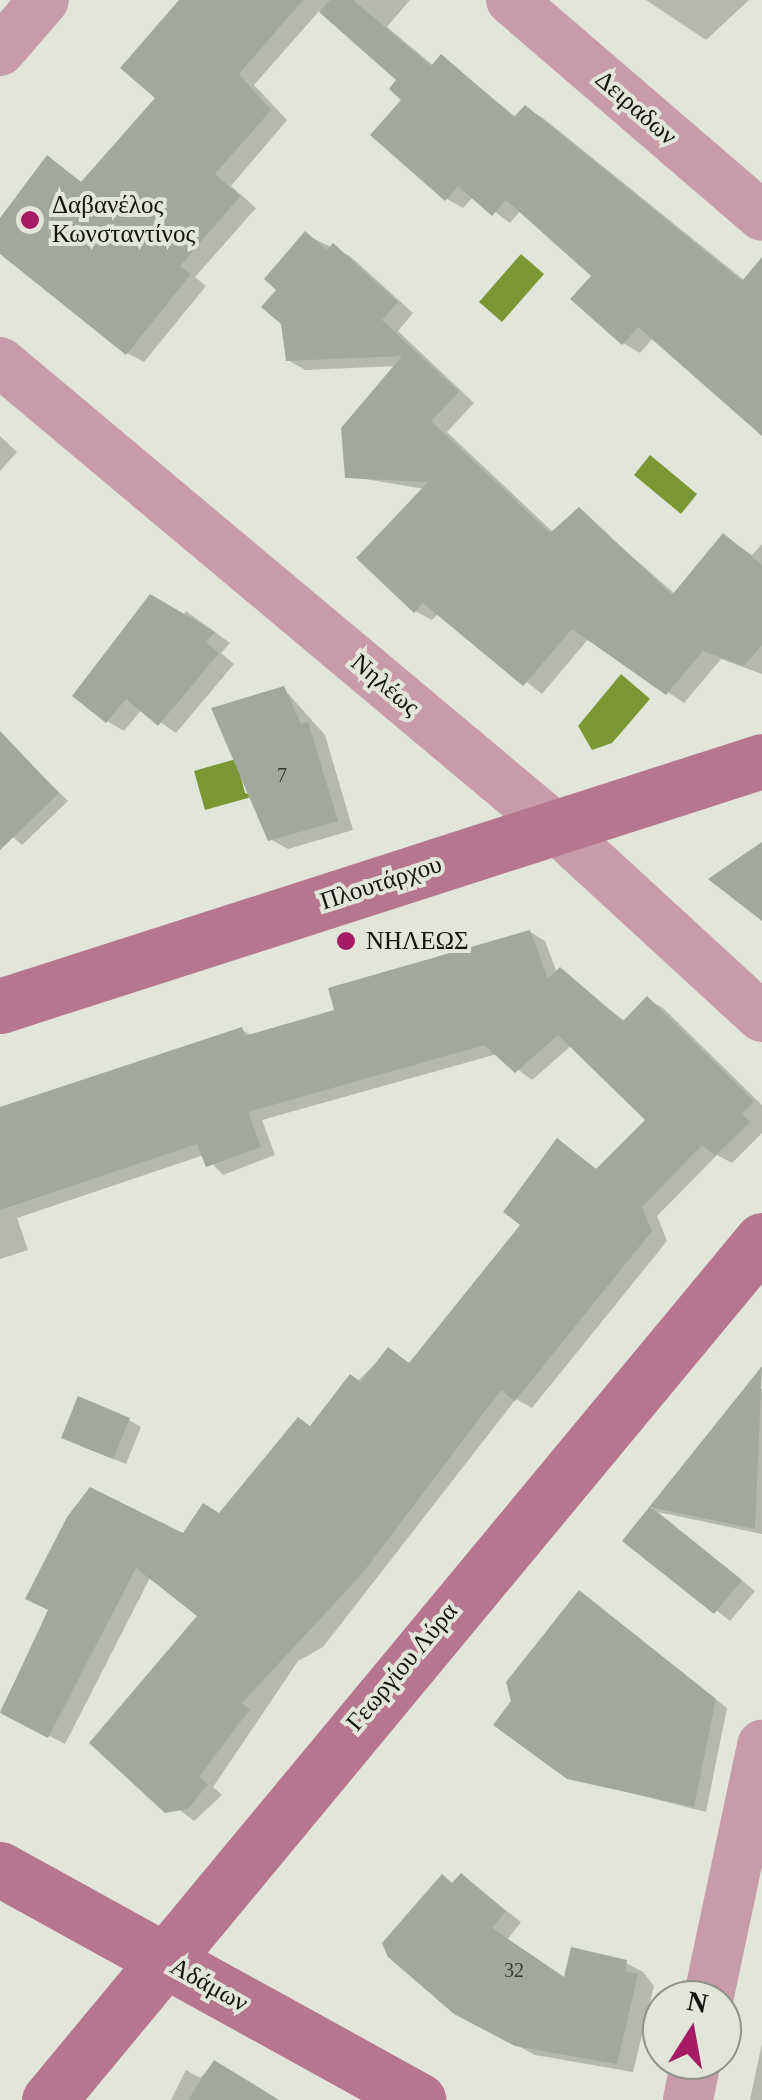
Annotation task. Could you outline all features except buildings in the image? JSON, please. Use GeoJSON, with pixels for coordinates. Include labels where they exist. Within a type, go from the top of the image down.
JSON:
{"type":"FeatureCollection","features":[{"type":"Feature","properties":{"kind":"street"},"geometry":{"type":"LineString","coordinates":[[0,51],[44,0]]}},
{"type":"Feature","properties":{"kind":"street","name":"Δειραδων"},"geometry":{"type":"LineString","coordinates":[[511,0],[762,216]]}},
{"type":"Feature","properties":{"kind":"street","name":"Νηλέως"},"geometry":{"type":"LineString","coordinates":[[0,362],[554,826],[762,1017]]}},
{"type":"Feature","properties":{"kind":"street","name":"Πλουτάρχου"},"geometry":{"type":"LineString","coordinates":[[0,1006],[762,761]]}},
{"type":"Feature","properties":{"kind":"street","name":"Γεωργίου Λύρα"},"geometry":{"type":"LineString","coordinates":[[49,2100],[161,1960],[754,1255]]}},
{"type":"Feature","properties":{"kind":"street"},"geometry":{"type":"LineString","coordinates":[[715,1980],[746,1890],[762,1745]]}},
{"type":"Feature","properties":{"kind":"street","name":"Αδάμων"},"geometry":{"type":"LineString","coordinates":[[0,1870],[418,2100]]}},
{"type":"Feature","properties":{"kind":"shaded area"},"geometry":{"type":"Polygon","coordinates":[[[521,254],[544,274],[502,322],[479,302],[521,254]]]}},
{"type":"Feature","properties":{"kind":"shaded area"},"geometry":{"type":"Polygon","coordinates":[[[650,455],[697,494],[681,514],[634,475],[650,455]]]}},
{"type":"Feature","properties":{"kind":"shaded area"},"geometry":{"type":"Polygon","coordinates":[[[621,674],[650,699],[612,743],[592,750],[578,726],[621,674]]]}},
{"type":"Feature","properties":{"kind":"shaded area"},"geometry":{"type":"Polygon","coordinates":[[[236,759],[245,793],[255,796],[205,810],[194,771],[236,759]]]}},
{"type":"Feature","properties":{"kind":"place","name":"Δαβανέλος Κωνσταντίνος"},"geometry":{"type":"Point","coordinates":[30,220]}},
{"type":"Feature","properties":{"kind":"place","name":"ΝΗΛΕΩΣ"},"geometry":{"type":"Point","coordinates":[346,941]}}]}
